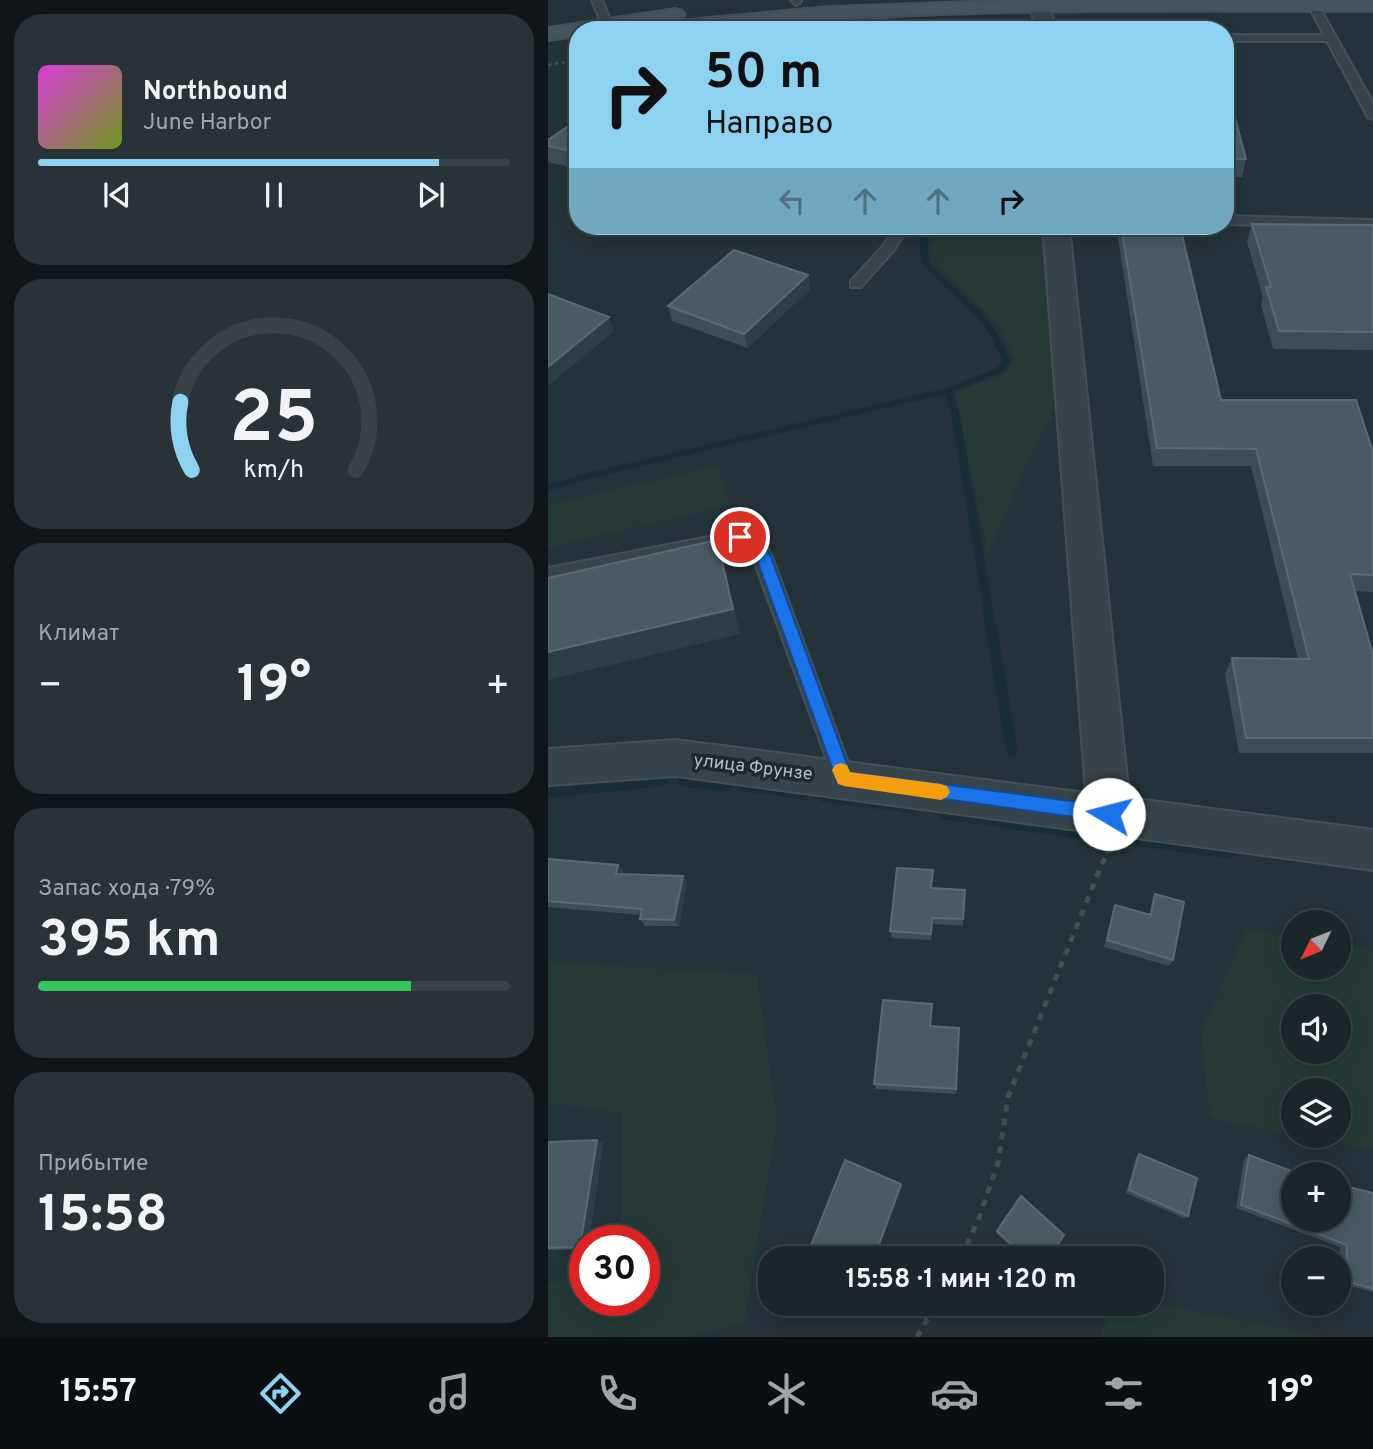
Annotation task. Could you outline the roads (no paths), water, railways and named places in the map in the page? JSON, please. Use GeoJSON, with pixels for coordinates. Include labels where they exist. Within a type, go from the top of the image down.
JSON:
{"type":"FeatureCollection","features":[{"type":"Feature","properties":{"kind":"main road"},"geometry":{"type":"LineString","coordinates":[[640,21],[803,1]]}},
{"type":"Feature","properties":{"kind":"main road"},"geometry":{"type":"LineString","coordinates":[[846,21],[1040,6],[1373,5]]}},
{"type":"Feature","properties":{"kind":"main road"},"geometry":{"type":"LineString","coordinates":[[548,34],[569,31]]}},
{"type":"Feature","properties":{"kind":"main road"},"geometry":{"type":"LineString","coordinates":[[548,44],[569,40]]}},
{"type":"Feature","properties":{"kind":"street"},"geometry":{"type":"LineString","coordinates":[[1040,6],[1044,21]]}},
{"type":"Feature","properties":{"kind":"street"},"geometry":{"type":"LineString","coordinates":[[1057,235],[1109,830]]}},
{"type":"Feature","properties":{"kind":"street","name":"улица Фрунзе"},"geometry":{"type":"LineString","coordinates":[[548,768],[676,758],[844,779],[1109,830],[1373,850]]}},
{"type":"Feature","properties":{"kind":"lane"},"geometry":{"type":"LineString","coordinates":[[596,0],[606,21]]}},
{"type":"Feature","properties":{"kind":"lane"},"geometry":{"type":"LineString","coordinates":[[1313,5],[1373,117]]}},
{"type":"Feature","properties":{"kind":"lane"},"geometry":{"type":"LineString","coordinates":[[1234,38],[1331,38]]}},
{"type":"Feature","properties":{"kind":"lane"},"geometry":{"type":"LineString","coordinates":[[1234,220],[1373,223]]}},
{"type":"Feature","properties":{"kind":"lane"},"geometry":{"type":"LineString","coordinates":[[856,284],[896,235]]}},
{"type":"Feature","properties":{"kind":"lane"},"geometry":{"type":"LineString","coordinates":[[548,575],[740,537],[756,543],[844,779]]}},
{"type":"Feature","properties":{"kind":"waterway"},"geometry":{"type":"LineString","coordinates":[[923,235],[928,267],[978,313],[993,332],[1007,361],[999,371],[948,390]]}},
{"type":"Feature","properties":{"kind":"waterway"},"geometry":{"type":"LineString","coordinates":[[548,488],[583,477],[948,390]]}},
{"type":"Feature","properties":{"kind":"waterway"},"geometry":{"type":"LineString","coordinates":[[948,390],[956,417],[1012,752]]}},
{"type":"Feature","properties":{"kind":"waterway"},"geometry":{"type":"LineString","coordinates":[[548,793],[663,781]]}},
{"type":"Feature","properties":{"kind":"waterway"},"geometry":{"type":"LineString","coordinates":[[684,782],[729,786]]}},
{"type":"Feature","properties":{"kind":"waterway"},"geometry":{"type":"LineString","coordinates":[[743,786],[801,794]]}},
{"type":"Feature","properties":{"kind":"waterway"},"geometry":{"type":"LineString","coordinates":[[824,797],[910,808]]}},
{"type":"Feature","properties":{"kind":"waterway"},"geometry":{"type":"LineString","coordinates":[[943,814],[1087,835]]}},
{"type":"Feature","properties":{"kind":"waterway"},"geometry":{"type":"LineString","coordinates":[[1124,839],[1230,853]]}}]}
